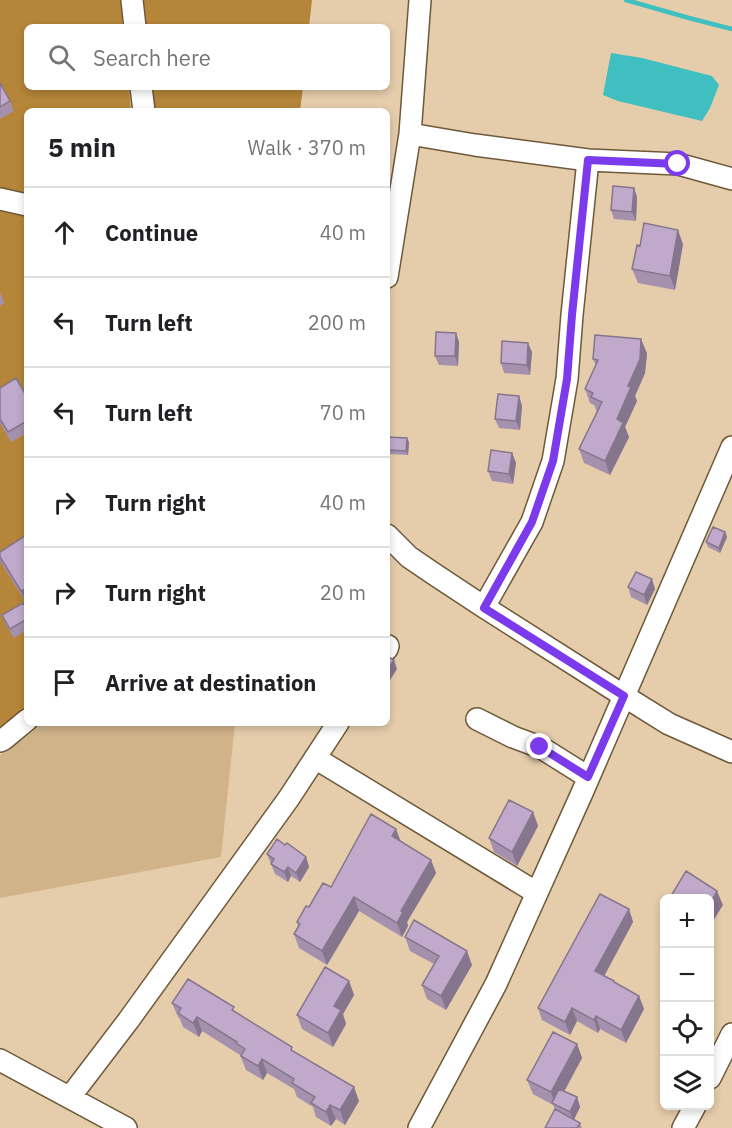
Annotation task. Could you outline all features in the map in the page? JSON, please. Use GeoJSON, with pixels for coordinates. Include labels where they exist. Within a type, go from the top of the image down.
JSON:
{"type":"FeatureCollection","features":[{"type":"Feature","properties":{"kind":"street"},"geometry":{"type":"LineString","coordinates":[[132,0],[135,24]]}},
{"type":"Feature","properties":{"kind":"street"},"geometry":{"type":"LineString","coordinates":[[390,258],[410,134],[420,0]]}},
{"type":"Feature","properties":{"kind":"street"},"geometry":{"type":"LineString","coordinates":[[141,90],[144,108]]}},
{"type":"Feature","properties":{"kind":"street"},"geometry":{"type":"LineString","coordinates":[[410,134],[588,160],[678,164],[732,179]]}},
{"type":"Feature","properties":{"kind":"street"},"geometry":{"type":"LineString","coordinates":[[484,608],[532,522],[553,461],[567,379],[588,160]]}},
{"type":"Feature","properties":{"kind":"street"},"geometry":{"type":"LineString","coordinates":[[0,199],[24,204]]}},
{"type":"Feature","properties":{"kind":"street"},"geometry":{"type":"LineString","coordinates":[[419,1128],[496,984],[732,447]]}},
{"type":"Feature","properties":{"kind":"street"},"geometry":{"type":"LineString","coordinates":[[390,538],[410,557],[484,608],[624,696],[669,724],[732,752]]}},
{"type":"Feature","properties":{"kind":"street"},"geometry":{"type":"LineString","coordinates":[[477,719],[526,743],[540,747],[588,777]]}},
{"type":"Feature","properties":{"kind":"street"},"geometry":{"type":"LineString","coordinates":[[1,737],[24,722]]}},
{"type":"Feature","properties":{"kind":"street"},"geometry":{"type":"LineString","coordinates":[[70,1097],[135,1012],[289,798],[336,726]]}},
{"type":"Feature","properties":{"kind":"street"},"geometry":{"type":"LineString","coordinates":[[315,758],[537,893]]}},
{"type":"Feature","properties":{"kind":"street"},"geometry":{"type":"LineString","coordinates":[[714,1070],[731,1038]]}},
{"type":"Feature","properties":{"kind":"street"},"geometry":{"type":"LineString","coordinates":[[0,1060],[126,1128]]}},
{"type":"Feature","properties":{"kind":"street"},"geometry":{"type":"LineString","coordinates":[[683,1128],[693,1110]]}},
{"type":"Feature","properties":{"kind":"shaded area"},"geometry":{"type":"Polygon","coordinates":[[[0,0],[121,0],[123,24],[24,24],[24,90],[129,90],[131,108],[24,108],[24,199],[0,193],[0,0]]]}},
{"type":"Feature","properties":{"kind":"shaded area"},"geometry":{"type":"Polygon","coordinates":[[[140,0],[312,0],[309,24],[143,24],[140,0]]]}},
{"type":"Feature","properties":{"kind":"shaded area"},"geometry":{"type":"Polygon","coordinates":[[[148,90],[303,90],[300,108],[150,108],[148,90]]]}},
{"type":"Feature","properties":{"kind":"shaded area"},"geometry":{"type":"Polygon","coordinates":[[[0,209],[24,216],[24,712],[0,729],[0,209]]]}},
{"type":"Feature","properties":{"kind":"shaded area"},"geometry":{"type":"Polygon","coordinates":[[[39,726],[235,726],[221,857],[0,898],[0,755],[39,726]]]}},
{"type":"Feature","properties":{"kind":"water"},"geometry":{"type":"Polygon","coordinates":[[[611,53],[642,58],[712,76],[719,85],[702,121],[618,101],[603,95],[611,53]]]}},
{"type":"Feature","properties":{"kind":"building"},"geometry":{"type":"Polygon","coordinates":[[[0,83],[10,101],[0,107],[0,83]]]}},
{"type":"Feature","properties":{"kind":"building"},"geometry":{"type":"Polygon","coordinates":[[[613,186],[634,188],[632,212],[611,210],[613,186]]]}},
{"type":"Feature","properties":{"kind":"building"},"geometry":{"type":"Polygon","coordinates":[[[644,223],[678,230],[670,276],[632,269],[637,245],[640,246],[644,223]]]}},
{"type":"Feature","properties":{"kind":"building"},"geometry":{"type":"Polygon","coordinates":[[[436,332],[456,333],[455,356],[435,356],[436,332]]]}},
{"type":"Feature","properties":{"kind":"building"},"geometry":{"type":"Polygon","coordinates":[[[595,335],[641,339],[640,359],[617,419],[623,423],[605,461],[579,449],[602,402],[591,397],[593,393],[585,389],[598,360],[593,359],[595,335]]]}},
{"type":"Feature","properties":{"kind":"building"},"geometry":{"type":"Polygon","coordinates":[[[502,341],[528,343],[527,365],[501,363],[502,341]]]}},
{"type":"Feature","properties":{"kind":"building"},"geometry":{"type":"Polygon","coordinates":[[[16,378],[24,392],[24,423],[8,432],[0,419],[0,388],[16,378]]]}},
{"type":"Feature","properties":{"kind":"building"},"geometry":{"type":"Polygon","coordinates":[[[498,394],[519,396],[516,421],[495,419],[498,394]]]}},
{"type":"Feature","properties":{"kind":"building"},"geometry":{"type":"Polygon","coordinates":[[[390,437],[407,438],[406,451],[390,450],[390,437]]]}},
{"type":"Feature","properties":{"kind":"building"},"geometry":{"type":"Polygon","coordinates":[[[491,450],[512,453],[509,474],[488,471],[491,450]]]}},
{"type":"Feature","properties":{"kind":"building"},"geometry":{"type":"Polygon","coordinates":[[[713,527],[725,532],[719,548],[706,542],[713,527]]]}},
{"type":"Feature","properties":{"kind":"building"},"geometry":{"type":"Polygon","coordinates":[[[24,537],[24,590],[21,591],[0,557],[0,552],[24,537]]]}},
{"type":"Feature","properties":{"kind":"building"},"geometry":{"type":"Polygon","coordinates":[[[636,572],[652,579],[644,595],[628,587],[636,572]]]}},
{"type":"Feature","properties":{"kind":"building"},"geometry":{"type":"Polygon","coordinates":[[[23,603],[24,605],[24,621],[10,629],[2,615],[23,603]]]}},
{"type":"Feature","properties":{"kind":"building"},"geometry":{"type":"Polygon","coordinates":[[[509,800],[533,812],[512,852],[489,838],[509,800]]]}},
{"type":"Feature","properties":{"kind":"building"},"geometry":{"type":"Polygon","coordinates":[[[371,814],[396,829],[392,836],[431,860],[401,911],[403,912],[397,923],[354,897],[322,951],[294,934],[300,924],[297,922],[323,883],[331,887],[371,814]]]}},
{"type":"Feature","properties":{"kind":"building"},"geometry":{"type":"Polygon","coordinates":[[[277,839],[285,845],[287,843],[306,857],[296,873],[288,867],[284,872],[271,864],[274,859],[267,854],[277,839]]]}},
{"type":"Feature","properties":{"kind":"building"},"geometry":{"type":"Polygon","coordinates":[[[686,871],[717,891],[714,897],[714,894],[672,894],[686,871]]]}},
{"type":"Feature","properties":{"kind":"building"},"geometry":{"type":"Polygon","coordinates":[[[600,894],[629,909],[595,971],[639,996],[621,1030],[596,1016],[594,1020],[572,1008],[565,1022],[538,1008],[600,894]]]}},
{"type":"Feature","properties":{"kind":"building"},"geometry":{"type":"Polygon","coordinates":[[[414,920],[467,951],[441,996],[422,985],[439,956],[405,937],[414,920]]]}},
{"type":"Feature","properties":{"kind":"building"},"geometry":{"type":"Polygon","coordinates":[[[325,967],[349,981],[334,1006],[341,1010],[328,1033],[297,1015],[325,967]]]}},
{"type":"Feature","properties":{"kind":"building"},"geometry":{"type":"Polygon","coordinates":[[[188,979],[234,1007],[232,1010],[292,1047],[291,1050],[354,1087],[340,1110],[330,1105],[326,1112],[311,1103],[315,1097],[292,1083],[294,1079],[262,1059],[258,1066],[241,1056],[245,1049],[237,1042],[197,1017],[193,1023],[178,1013],[181,1008],[172,1003],[188,979]]]}},
{"type":"Feature","properties":{"kind":"building"},"geometry":{"type":"Polygon","coordinates":[[[553,1032],[577,1044],[551,1092],[527,1080],[553,1032]]]}},
{"type":"Feature","properties":{"kind":"building"},"geometry":{"type":"Polygon","coordinates":[[[559,1089],[577,1097],[570,1112],[552,1103],[559,1089]]]}},
{"type":"Feature","properties":{"kind":"building"},"geometry":{"type":"Polygon","coordinates":[[[555,1109],[580,1123],[577,1128],[545,1128],[555,1109]]]}},
{"type":"Feature","properties":{"kind":"waterway"},"geometry":{"type":"LineString","coordinates":[[626,0],[732,29]]}},
{"type":"Feature","properties":{"kind":"route"},"geometry":{"type":"LineString","coordinates":[[540,747],[588,777],[624,696],[484,608],[532,522],[553,461],[567,379],[588,160],[678,164]]}}]}
